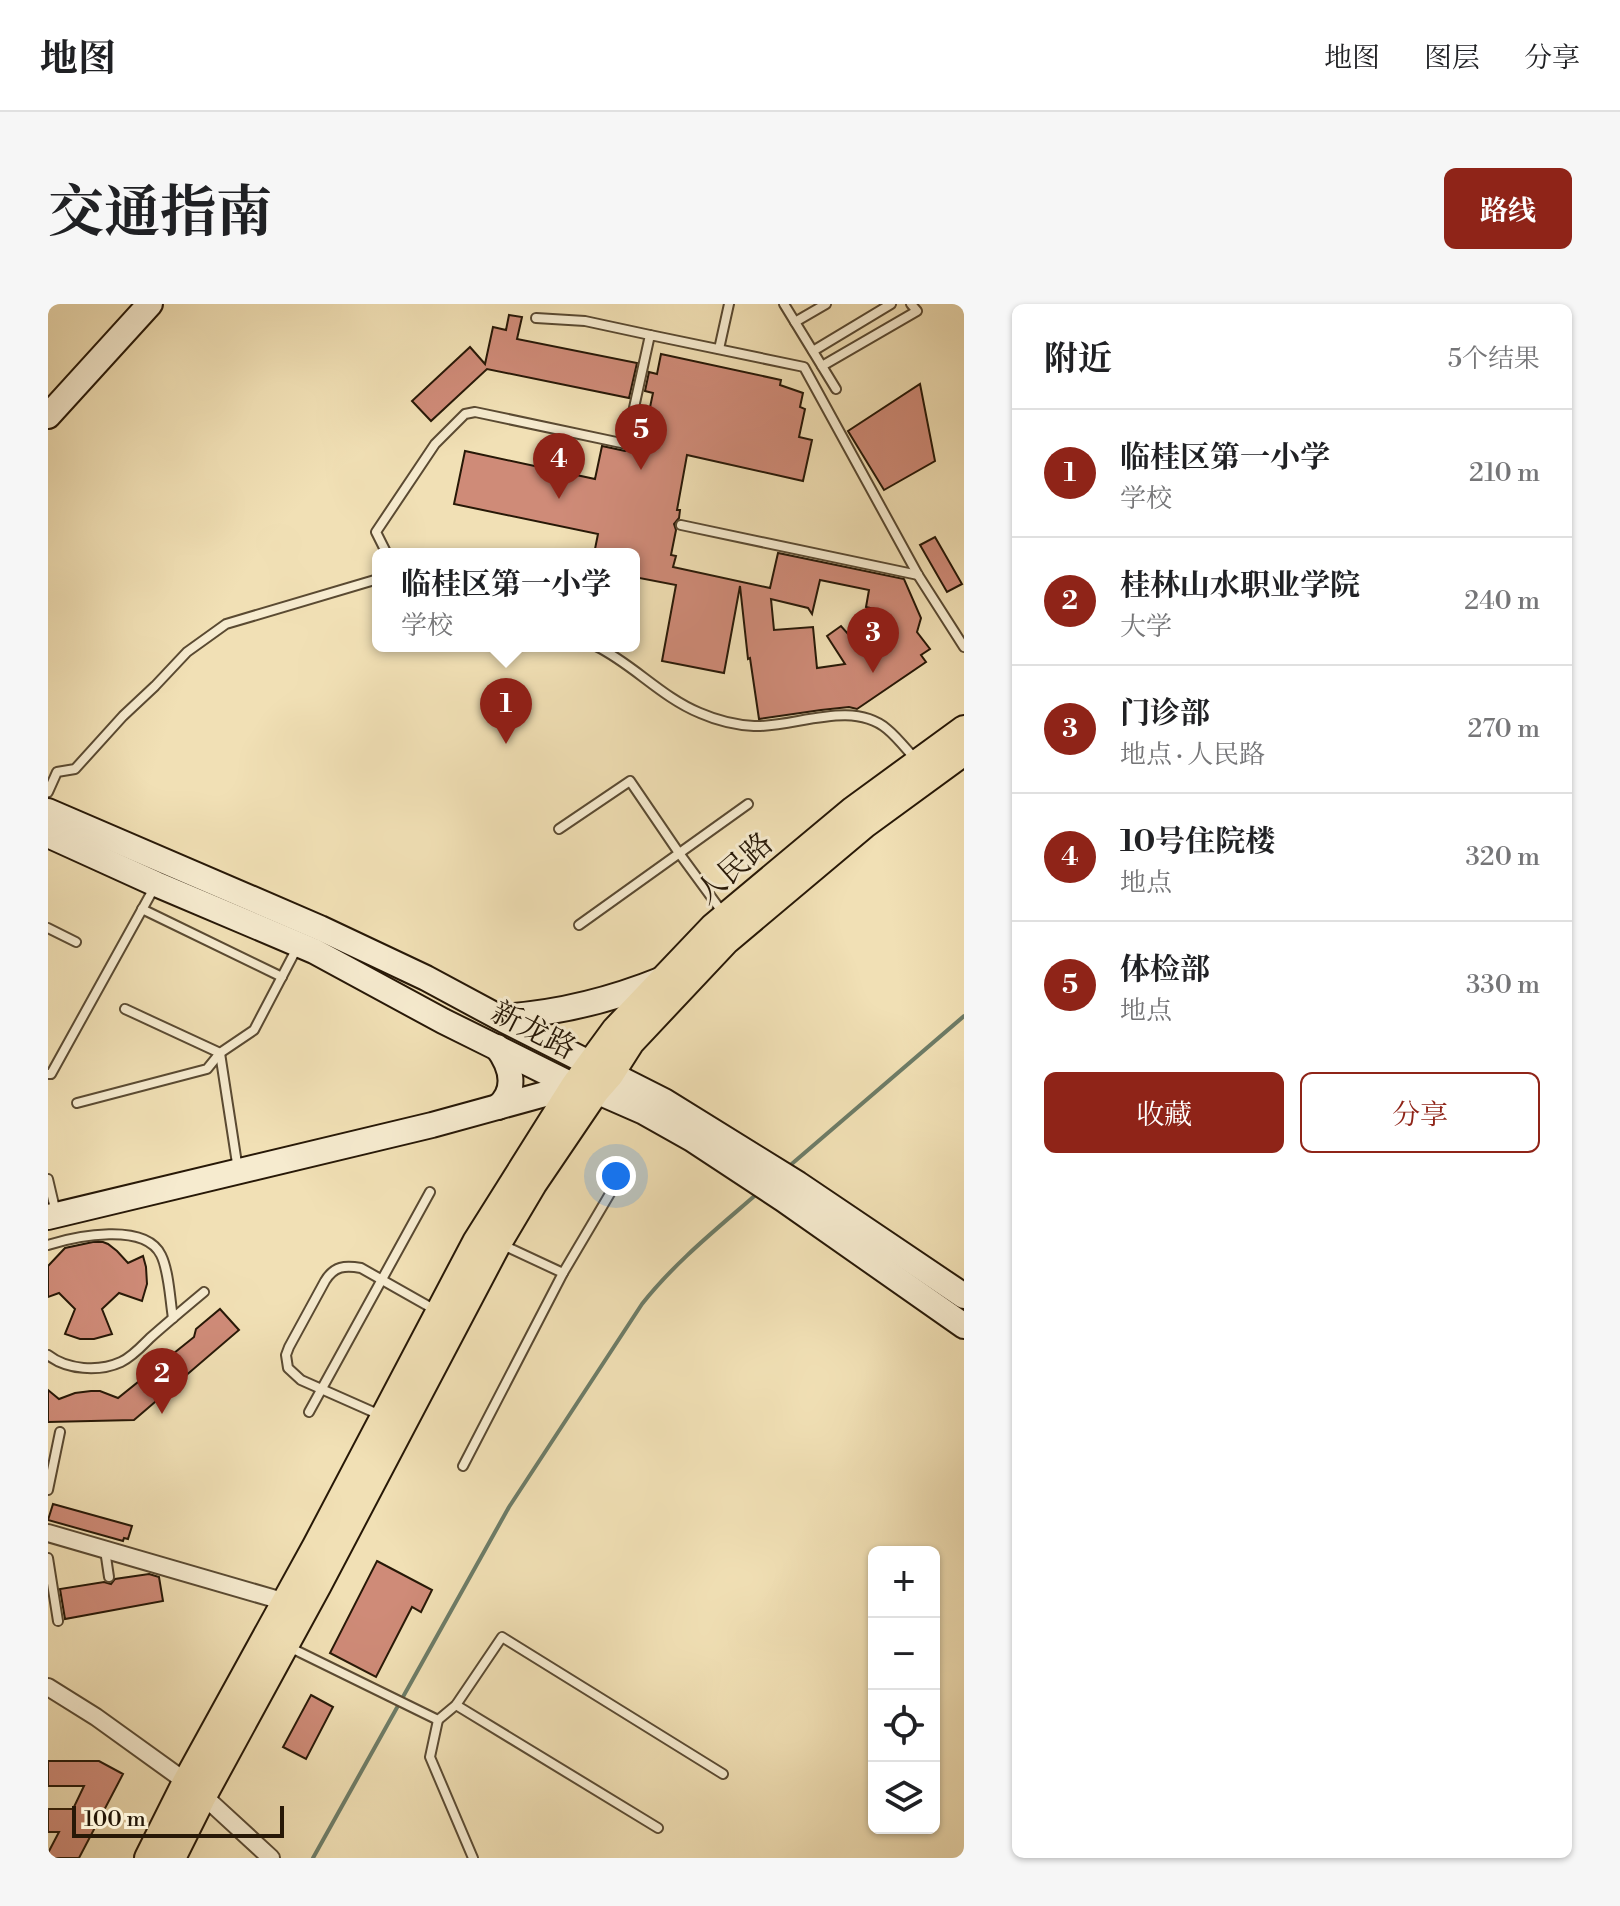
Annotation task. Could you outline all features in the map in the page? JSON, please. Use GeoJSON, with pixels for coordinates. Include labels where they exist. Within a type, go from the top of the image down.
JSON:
{"type":"FeatureCollection","features":[{"type":"Feature","properties":{"kind":"main road"},"geometry":{"type":"LineString","coordinates":[[48,416],[150,304]]}},
{"type":"Feature","properties":{"kind":"main road","name":"人民路"},"geometry":{"type":"LineString","coordinates":[[593,1079],[631,1042],[731,924],[820,861],[923,770],[964,729]]}},
{"type":"Feature","properties":{"kind":"main road","name":"人民路"},"geometry":{"type":"LineString","coordinates":[[923,770],[964,752]]}},
{"type":"Feature","properties":{"kind":"main road","name":"新龙路"},"geometry":{"type":"LineString","coordinates":[[48,811],[162,873]]}},
{"type":"Feature","properties":{"kind":"main road","name":"新龙路"},"geometry":{"type":"LineString","coordinates":[[48,835],[162,873],[304,934],[426,978],[499,1017],[644,1112],[692,1139],[722,1147],[964,1296]]}},
{"type":"Feature","properties":{"kind":"main road","name":"人民路"},"geometry":{"type":"LineString","coordinates":[[593,1079],[615,1030],[713,927],[731,924]]}},
{"type":"Feature","properties":{"kind":"main road","name":"新龙路"},"geometry":{"type":"LineString","coordinates":[[304,934],[314,951],[443,1021],[497,1047],[593,1079]]}},
{"type":"Feature","properties":{"kind":"main road"},"geometry":{"type":"LineString","coordinates":[[499,1017],[584,1005],[665,978]]}},
{"type":"Feature","properties":{"kind":"main road"},"geometry":{"type":"LineString","coordinates":[[497,1047],[507,1060],[512,1082],[507,1100],[498,1107]]}},
{"type":"Feature","properties":{"kind":"main road"},"geometry":{"type":"LineString","coordinates":[[52,1216],[432,1125],[593,1079]]}},
{"type":"Feature","properties":{"kind":"main road"},"geometry":{"type":"LineString","coordinates":[[148,1858],[285,1645],[498,1243],[593,1079]]}},
{"type":"Feature","properties":{"kind":"main road"},"geometry":{"type":"LineString","coordinates":[[172,1858],[195,1789],[286,1602],[476,1242],[593,1079]]}},
{"type":"Feature","properties":{"kind":"main road","name":"新龙路"},"geometry":{"type":"LineString","coordinates":[[791,1192],[964,1326]]}},
{"type":"Feature","properties":{"kind":"street"},"geometry":{"type":"LineString","coordinates":[[48,1533],[286,1602]]}},
{"type":"Feature","properties":{"kind":"street"},"geometry":{"type":"LineString","coordinates":[[48,1687],[96,1717],[195,1789],[271,1858]]}},
{"type":"Feature","properties":{"kind":"lane"},"geometry":{"type":"LineString","coordinates":[[719,349],[729,304]]}},
{"type":"Feature","properties":{"kind":"lane"},"geometry":{"type":"LineString","coordinates":[[795,322],[826,304]]}},
{"type":"Feature","properties":{"kind":"lane"},"geometry":{"type":"LineString","coordinates":[[813,351],[891,304]]}},
{"type":"Feature","properties":{"kind":"lane"},"geometry":{"type":"LineString","coordinates":[[822,366],[917,311],[911,304]]}},
{"type":"Feature","properties":{"kind":"lane"},"geometry":{"type":"LineString","coordinates":[[786,305],[836,389]]}},
{"type":"Feature","properties":{"kind":"lane"},"geometry":{"type":"LineString","coordinates":[[536,318],[585,321],[804,367],[918,575],[964,647]]}},
{"type":"Feature","properties":{"kind":"lane"},"geometry":{"type":"LineString","coordinates":[[384,548],[376,532],[435,444],[465,414],[475,412],[626,444],[650,335]]}},
{"type":"Feature","properties":{"kind":"lane"},"geometry":{"type":"LineString","coordinates":[[681,525],[918,575]]}},
{"type":"Feature","properties":{"kind":"lane"},"geometry":{"type":"LineString","coordinates":[[48,792],[57,772],[75,769],[187,652],[226,624],[372,581]]}},
{"type":"Feature","properties":{"kind":"lane"},"geometry":{"type":"LineString","coordinates":[[606,652],[671,697],[700,713],[734,723],[755,726],[837,716],[869,719],[886,727],[923,770]]}},
{"type":"Feature","properties":{"kind":"lane"},"geometry":{"type":"LineString","coordinates":[[559,829],[630,781],[731,924]]}},
{"type":"Feature","properties":{"kind":"lane"},"geometry":{"type":"LineString","coordinates":[[579,925],[748,804]]}},
{"type":"Feature","properties":{"kind":"lane"},"geometry":{"type":"LineString","coordinates":[[48,1074],[51,1074],[162,873]]}},
{"type":"Feature","properties":{"kind":"lane"},"geometry":{"type":"LineString","coordinates":[[142,909],[282,977]]}},
{"type":"Feature","properties":{"kind":"lane"},"geometry":{"type":"LineString","coordinates":[[48,928],[76,942]]}},
{"type":"Feature","properties":{"kind":"lane"},"geometry":{"type":"LineString","coordinates":[[77,1103],[207,1069],[220,1053],[254,1030],[304,934]]}},
{"type":"Feature","properties":{"kind":"lane"},"geometry":{"type":"LineString","coordinates":[[125,1009],[220,1053]]}},
{"type":"Feature","properties":{"kind":"lane"},"geometry":{"type":"LineString","coordinates":[[220,1053],[238,1171]]}},
{"type":"Feature","properties":{"kind":"lane"},"geometry":{"type":"LineString","coordinates":[[48,1179],[52,1216]]}},
{"type":"Feature","properties":{"kind":"lane"},"geometry":{"type":"LineString","coordinates":[[463,1466],[563,1273],[618,1180]]}},
{"type":"Feature","properties":{"kind":"lane"},"geometry":{"type":"LineString","coordinates":[[309,1412],[430,1192]]}},
{"type":"Feature","properties":{"kind":"lane"},"geometry":{"type":"LineString","coordinates":[[48,1245],[94,1235],[131,1236],[150,1242],[163,1257],[173,1318]]}},
{"type":"Feature","properties":{"kind":"lane"},"geometry":{"type":"LineString","coordinates":[[498,1243],[563,1273]]}},
{"type":"Feature","properties":{"kind":"lane"},"geometry":{"type":"LineString","coordinates":[[384,1417],[301,1380],[288,1368],[286,1355],[325,1281],[334,1269],[350,1266],[361,1268],[440,1312]]}},
{"type":"Feature","properties":{"kind":"lane"},"geometry":{"type":"LineString","coordinates":[[48,1355],[70,1365],[92,1368],[123,1361],[204,1292]]}},
{"type":"Feature","properties":{"kind":"lane"},"geometry":{"type":"LineString","coordinates":[[48,1490],[60,1432]]}},
{"type":"Feature","properties":{"kind":"lane"},"geometry":{"type":"LineString","coordinates":[[105,1549],[109,1577]]}},
{"type":"Feature","properties":{"kind":"lane"},"geometry":{"type":"LineString","coordinates":[[48,1558],[58,1621]]}},
{"type":"Feature","properties":{"kind":"lane"},"geometry":{"type":"LineString","coordinates":[[473,1858],[430,1757],[438,1720],[456,1705],[502,1637],[723,1774]]}},
{"type":"Feature","properties":{"kind":"lane"},"geometry":{"type":"LineString","coordinates":[[285,1645],[438,1720]]}},
{"type":"Feature","properties":{"kind":"lane"},"geometry":{"type":"LineString","coordinates":[[456,1705],[658,1828]]}},
{"type":"Feature","properties":{"kind":"building"},"geometry":{"type":"Polygon","coordinates":[[[509,315],[522,317],[517,339],[637,363],[629,398],[487,369],[431,421],[412,401],[470,347],[485,364],[493,327],[506,330],[509,315]]]}},
{"type":"Feature","properties":{"kind":"building"},"geometry":{"type":"Polygon","coordinates":[[[661,354],[781,380],[780,385],[803,393],[800,407],[805,409],[799,437],[812,440],[803,481],[687,455],[677,510],[680,510],[679,518],[674,524],[676,530],[671,555],[676,556],[673,567],[770,588],[778,553],[904,579],[921,618],[917,632],[930,649],[921,655],[926,662],[857,709],[849,707],[759,719],[748,659],[740,586],[724,673],[662,661],[676,585],[640,578],[640,548],[595,548],[598,534],[454,504],[465,451],[595,479],[602,446],[625,451],[631,448],[641,450],[653,393],[645,391],[649,372],[657,374],[661,354]],[[820,580],[812,614],[808,608],[771,599],[774,630],[813,627],[817,668],[845,664],[827,636],[841,626],[848,634],[869,621],[866,621],[879,610],[866,607],[869,590],[820,580]]]}},
{"type":"Feature","properties":{"kind":"building"},"geometry":{"type":"Polygon","coordinates":[[[920,384],[935,461],[884,490],[848,431],[920,384]]]}},
{"type":"Feature","properties":{"kind":"building"},"geometry":{"type":"Polygon","coordinates":[[[935,537],[962,584],[947,592],[920,545],[935,537]]]}},
{"type":"Feature","properties":{"kind":"building"},"geometry":{"type":"Polygon","coordinates":[[[93,1242],[108,1244],[128,1263],[143,1256],[147,1284],[142,1301],[119,1293],[102,1309],[112,1334],[80,1339],[65,1334],[75,1309],[59,1293],[48,1297],[48,1266],[65,1248],[93,1242]]]}},
{"type":"Feature","properties":{"kind":"building"},"geometry":{"type":"Polygon","coordinates":[[[220,1309],[239,1330],[134,1420],[48,1422],[48,1390],[59,1399],[91,1391],[118,1398],[194,1337],[196,1329],[220,1309]]]}},
{"type":"Feature","properties":{"kind":"building"},"geometry":{"type":"Polygon","coordinates":[[[53,1504],[132,1526],[128,1539],[124,1538],[123,1541],[48,1520],[53,1504]]]}},
{"type":"Feature","properties":{"kind":"building"},"geometry":{"type":"Polygon","coordinates":[[[377,1561],[432,1590],[421,1612],[412,1607],[376,1677],[330,1653],[377,1561]]]}},
{"type":"Feature","properties":{"kind":"building"},"geometry":{"type":"Polygon","coordinates":[[[149,1574],[159,1577],[163,1601],[65,1619],[60,1589],[104,1582],[111,1584],[115,1579],[149,1574]]]}},
{"type":"Feature","properties":{"kind":"building"},"geometry":{"type":"Polygon","coordinates":[[[311,1695],[333,1707],[306,1759],[283,1747],[311,1695]]]}},
{"type":"Feature","properties":{"kind":"building"},"geometry":{"type":"Polygon","coordinates":[[[48,1761],[99,1761],[123,1774],[79,1858],[48,1858],[59,1832],[48,1832],[48,1809],[73,1809],[84,1786],[48,1786],[48,1761]]]}},
{"type":"Feature","properties":{"kind":"waterway"},"geometry":{"type":"LineString","coordinates":[[787,1168],[964,1016]]}},
{"type":"Feature","properties":{"kind":"waterway"},"geometry":{"type":"LineString","coordinates":[[313,1858],[509,1507],[642,1304],[683,1259],[759,1192]]}},
{"type":"Feature","properties":{"kind":"place","name":"体检部"},"geometry":{"type":"Point","coordinates":[641,470]}},
{"type":"Feature","properties":{"kind":"place","name":"10号住院楼"},"geometry":{"type":"Point","coordinates":[559,499]}},
{"type":"Feature","properties":{"kind":"place","name":"门诊部"},"geometry":{"type":"Point","coordinates":[873,673]}},
{"type":"Feature","properties":{"kind":"place","name":"临桂区第一小学"},"geometry":{"type":"Point","coordinates":[506,744]}},
{"type":"Feature","properties":{"kind":"place","name":"桂林山水职业学院"},"geometry":{"type":"Point","coordinates":[162,1414]}}]}
